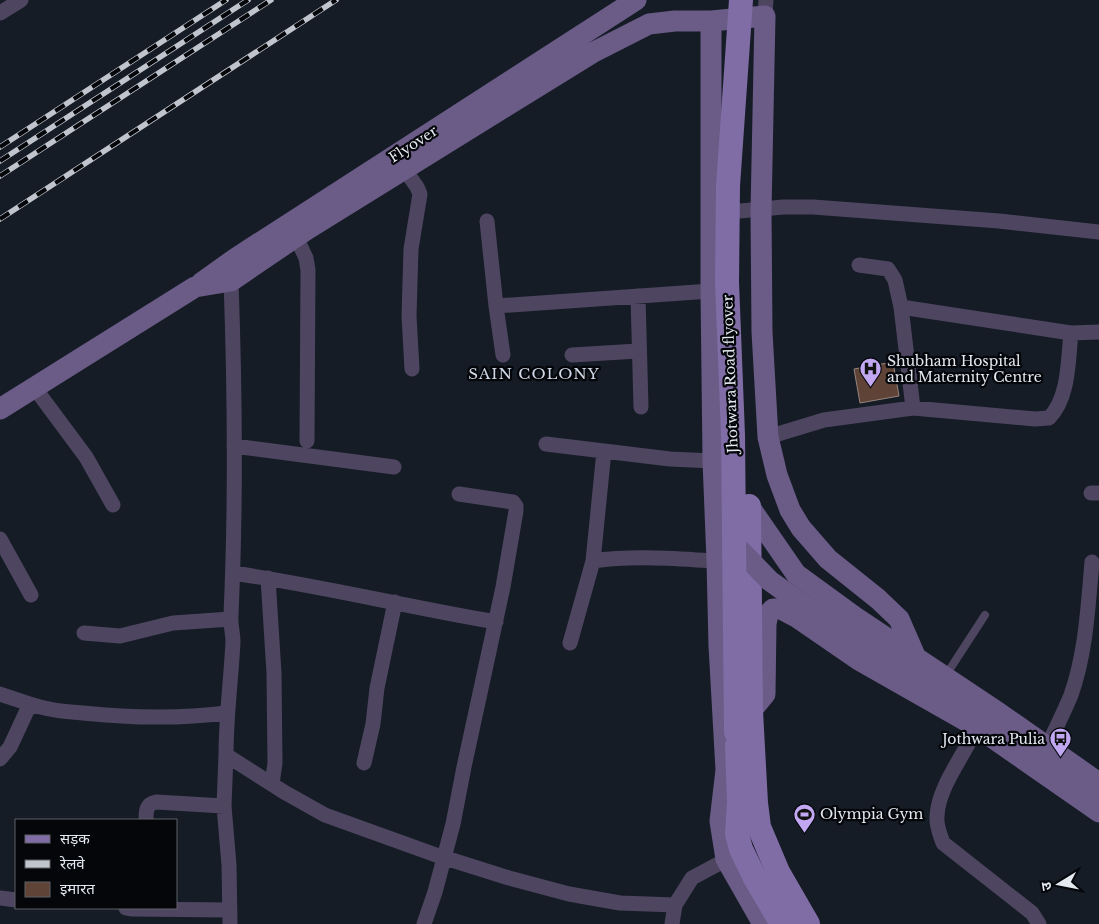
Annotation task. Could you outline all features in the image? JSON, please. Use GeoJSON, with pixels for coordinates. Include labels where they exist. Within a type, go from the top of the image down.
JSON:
{"type":"FeatureCollection","features":[{"type":"Feature","properties":{"kind":"main road","name":"Jhotwara Road flyover"},"geometry":{"type":"LineString","coordinates":[[747,802],[752,684],[749,506],[741,362],[739,272],[751,3]]}},
{"type":"Feature","properties":{"kind":"main road","name":"Jhotwara Road flyover"},"geometry":{"type":"LineString","coordinates":[[747,802],[737,749],[733,435],[727,282],[727,206],[751,3]]}},
{"type":"Feature","properties":{"kind":"main road"},"geometry":{"type":"LineString","coordinates":[[747,802],[778,872],[808,924]]}},
{"type":"Feature","properties":{"kind":"main road"},"geometry":{"type":"LineString","coordinates":[[747,802],[738,834],[741,849],[755,878],[782,924]]}},
{"type":"Feature","properties":{"kind":"street"},"geometry":{"type":"LineString","coordinates":[[0,13],[21,0]]}},
{"type":"Feature","properties":{"kind":"street","name":"Flyover"},"geometry":{"type":"LineString","coordinates":[[0,408],[195,287],[236,258],[638,1]]}},
{"type":"Feature","properties":{"kind":"street"},"geometry":{"type":"LineString","coordinates":[[195,287],[231,281],[296,237],[592,53],[626,35],[649,24],[675,21],[711,21],[751,3],[761,211],[762,332],[768,438],[776,475],[790,510],[801,528],[828,558],[899,619],[916,658]]}},
{"type":"Feature","properties":{"kind":"street"},"geometry":{"type":"LineString","coordinates":[[711,21],[710,214],[713,461],[718,561],[718,646],[726,770],[720,821],[726,859],[763,924]]}},
{"type":"Feature","properties":{"kind":"street"},"geometry":{"type":"LineString","coordinates":[[405,170],[420,194],[411,249],[409,316],[412,369]]}},
{"type":"Feature","properties":{"kind":"street"},"geometry":{"type":"LineString","coordinates":[[710,214],[761,211],[783,207],[813,207],[999,221],[1099,232]]}},
{"type":"Feature","properties":{"kind":"street"},"geometry":{"type":"LineString","coordinates":[[487,221],[503,355]]}},
{"type":"Feature","properties":{"kind":"street"},"geometry":{"type":"LineString","coordinates":[[296,237],[306,258],[308,270],[307,441]]}},
{"type":"Feature","properties":{"kind":"street"},"geometry":{"type":"LineString","coordinates":[[859,265],[888,269],[895,280],[901,307],[913,408]]}},
{"type":"Feature","properties":{"kind":"street"},"geometry":{"type":"LineString","coordinates":[[131,909],[230,917],[229,865],[224,806],[226,712],[233,639],[230,618],[233,573],[234,446],[231,281]]}},
{"type":"Feature","properties":{"kind":"street"},"geometry":{"type":"LineString","coordinates":[[496,306],[711,291]]}},
{"type":"Feature","properties":{"kind":"street"},"geometry":{"type":"LineString","coordinates":[[638,296],[641,407]]}},
{"type":"Feature","properties":{"kind":"street"},"geometry":{"type":"LineString","coordinates":[[901,307],[1071,333],[1099,332]]}},
{"type":"Feature","properties":{"kind":"street"},"geometry":{"type":"LineString","coordinates":[[768,438],[824,420],[913,408],[1035,419],[1049,418],[1056,411],[1062,398],[1071,333]]}},
{"type":"Feature","properties":{"kind":"street"},"geometry":{"type":"LineString","coordinates":[[572,355],[638,351]]}},
{"type":"Feature","properties":{"kind":"street"},"geometry":{"type":"LineString","coordinates":[[34,387],[86,458],[113,505]]}},
{"type":"Feature","properties":{"kind":"street"},"geometry":{"type":"LineString","coordinates":[[546,444],[713,461]]}},
{"type":"Feature","properties":{"kind":"street"},"geometry":{"type":"LineString","coordinates":[[234,446],[394,467]]}},
{"type":"Feature","properties":{"kind":"street"},"geometry":{"type":"LineString","coordinates":[[570,643],[593,561],[604,451]]}},
{"type":"Feature","properties":{"kind":"street"},"geometry":{"type":"LineString","coordinates":[[424,924],[454,824],[466,758],[505,578],[516,506],[513,502],[460,494]]}},
{"type":"Feature","properties":{"kind":"street"},"geometry":{"type":"LineString","coordinates":[[749,506],[796,574],[893,643],[1099,783]]}},
{"type":"Feature","properties":{"kind":"street"},"geometry":{"type":"LineString","coordinates":[[0,539],[30,596]]}},
{"type":"Feature","properties":{"kind":"street"},"geometry":{"type":"LineString","coordinates":[[734,544],[770,582],[815,613],[920,676],[1099,797]]}},
{"type":"Feature","properties":{"kind":"street"},"geometry":{"type":"LineString","coordinates":[[593,561],[616,558],[642,558],[718,561]]}},
{"type":"Feature","properties":{"kind":"street"},"geometry":{"type":"LineString","coordinates":[[1047,747],[1071,695],[1078,670],[1086,621],[1092,562]]}},
{"type":"Feature","properties":{"kind":"street"},"geometry":{"type":"LineString","coordinates":[[233,573],[496,622]]}},
{"type":"Feature","properties":{"kind":"street"},"geometry":{"type":"LineString","coordinates":[[268,578],[274,673],[275,763],[272,784]]}},
{"type":"Feature","properties":{"kind":"street"},"geometry":{"type":"LineString","coordinates":[[364,762],[373,724],[377,688],[395,602]]}},
{"type":"Feature","properties":{"kind":"street"},"geometry":{"type":"LineString","coordinates":[[751,711],[765,694],[766,624],[768,614],[773,609],[781,609],[798,618],[859,660],[977,727],[1099,812]]}},
{"type":"Feature","properties":{"kind":"street"},"geometry":{"type":"LineString","coordinates":[[84,633],[120,636],[173,623],[230,618]]}},
{"type":"Feature","properties":{"kind":"street"},"geometry":{"type":"LineString","coordinates":[[0,694],[53,710],[115,716],[178,717],[226,712]]}},
{"type":"Feature","properties":{"kind":"street"},"geometry":{"type":"LineString","coordinates":[[0,759],[10,747],[30,704]]}},
{"type":"Feature","properties":{"kind":"street"},"geometry":{"type":"LineString","coordinates":[[977,727],[943,790],[937,814],[938,827],[943,843],[1032,913],[1039,924]]}},
{"type":"Feature","properties":{"kind":"street"},"geometry":{"type":"LineString","coordinates":[[226,756],[325,815],[444,858],[570,894],[620,903],[675,905]]}},
{"type":"Feature","properties":{"kind":"street"},"geometry":{"type":"LineString","coordinates":[[146,819],[148,806],[156,802],[224,806]]}},
{"type":"Feature","properties":{"kind":"street"},"geometry":{"type":"LineString","coordinates":[[672,924],[675,905],[692,878],[726,859],[765,844]]}},
{"type":"Feature","properties":{"kind":"street"},"geometry":{"type":"LineString","coordinates":[[0,898],[15,900]]}},
{"type":"Feature","properties":{"kind":"lane"},"geometry":{"type":"LineString","coordinates":[[944,677],[985,615]]}},
{"type":"Feature","properties":{"kind":"building"},"geometry":{"type":"Polygon","coordinates":[[[893,362],[899,396],[860,403],[854,369],[893,362]]]}},
{"type":"Feature","properties":{"kind":"railway"},"geometry":{"type":"LineString","coordinates":[[0,147],[226,0]]}},
{"type":"Feature","properties":{"kind":"railway"},"geometry":{"type":"LineString","coordinates":[[0,161],[248,0]]}},
{"type":"Feature","properties":{"kind":"railway"},"geometry":{"type":"LineString","coordinates":[[0,176],[271,0]]}},
{"type":"Feature","properties":{"kind":"railway"},"geometry":{"type":"LineString","coordinates":[[0,219],[336,0]]}},
{"type":"Feature","properties":{"kind":"place","name":"Shubham Hospital and Maternity Centre"},"geometry":{"type":"Point","coordinates":[871,388]}},
{"type":"Feature","properties":{"kind":"place","name":"Jothwara Pulia"},"geometry":{"type":"Point","coordinates":[1061,758]}},
{"type":"Feature","properties":{"kind":"place","name":"Olympia Gym"},"geometry":{"type":"Point","coordinates":[804,833]}},
{"type":"Feature","properties":{"kind":"district","name":"SAIN COLONY"},"geometry":{"type":"Point","coordinates":[534,373]}}]}
